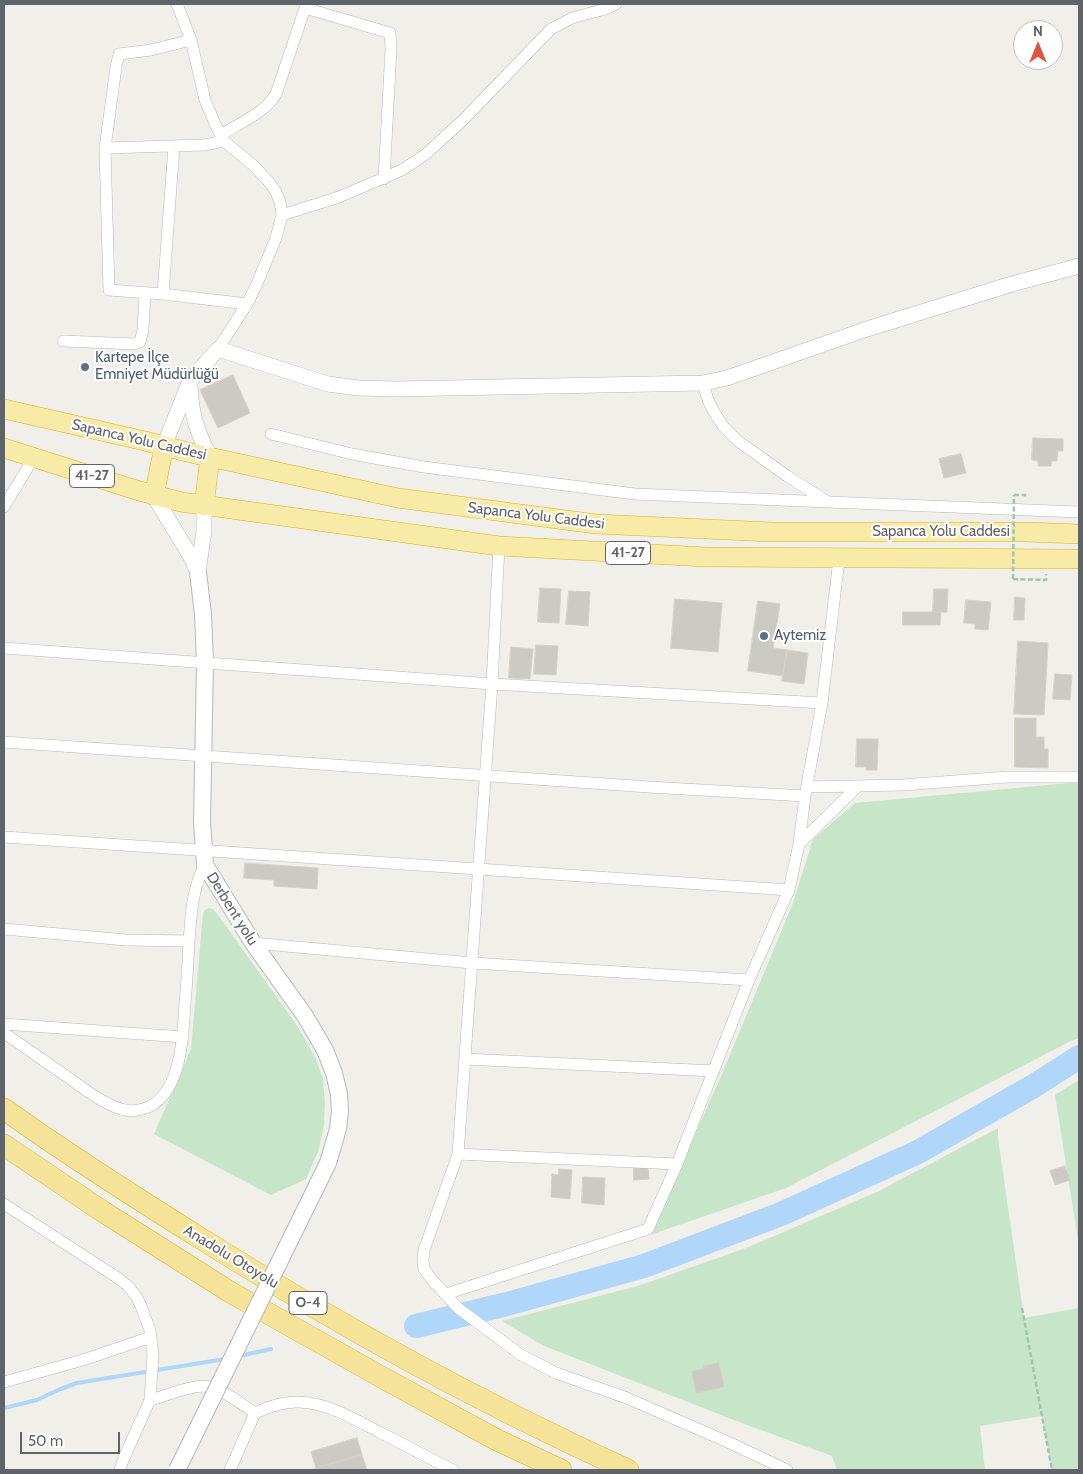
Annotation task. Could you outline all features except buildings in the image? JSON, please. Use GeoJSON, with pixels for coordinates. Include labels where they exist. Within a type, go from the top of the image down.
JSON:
{"type":"FeatureCollection","features":[{"type":"Feature","properties":{"kind":"highway","name":"Sapanca Yolu Caddesi"},"geometry":{"type":"LineString","coordinates":[[4,409],[398,498],[596,524],[772,532],[1026,532],[1079,534]]}},
{"type":"Feature","properties":{"kind":"highway"},"geometry":{"type":"LineString","coordinates":[[154,496],[164,446]]}},
{"type":"Feature","properties":{"kind":"highway","name":"Sapanca Yolu Caddesi"},"geometry":{"type":"LineString","coordinates":[[4,448],[34,456],[154,496],[204,506],[499,546],[706,557],[1079,559]]}},
{"type":"Feature","properties":{"kind":"highway"},"geometry":{"type":"LineString","coordinates":[[204,506],[210,457]]}},
{"type":"Feature","properties":{"kind":"highway","name":"Anadolu Otoyolu"},"geometry":{"type":"LineString","coordinates":[[4,1109],[116,1186],[255,1272],[395,1353],[508,1412],[628,1470]]}},
{"type":"Feature","properties":{"kind":"highway","name":"Anadolu Otoyolu"},"geometry":{"type":"LineString","coordinates":[[4,1144],[102,1211],[230,1292],[479,1431],[561,1470]]}},
{"type":"Feature","properties":{"kind":"main road","name":"Derbent yolu"},"geometry":{"type":"LineString","coordinates":[[177,1470],[328,1163],[338,1130],[340,1111],[339,1094],[334,1073],[324,1050],[305,1016],[253,943],[204,858],[202,822],[205,663],[203,614],[198,572]]}},
{"type":"Feature","properties":{"kind":"street"},"geometry":{"type":"LineString","coordinates":[[164,446],[190,381],[218,349],[256,286],[276,238],[282,216],[280,202],[269,182],[223,138],[215,124],[205,100],[191,40],[177,4]]}},
{"type":"Feature","properties":{"kind":"street"},"geometry":{"type":"LineString","coordinates":[[282,216],[339,198],[384,179],[415,162],[463,120],[551,29],[559,23],[572,18],[604,6],[616,4]]}},
{"type":"Feature","properties":{"kind":"street"},"geometry":{"type":"LineString","coordinates":[[106,148],[204,146],[223,138],[273,100],[305,8],[390,33],[391,49],[384,179]]}},
{"type":"Feature","properties":{"kind":"street"},"geometry":{"type":"LineString","coordinates":[[191,40],[151,50],[119,54],[106,148],[109,290],[163,294],[246,304]]}},
{"type":"Feature","properties":{"kind":"street"},"geometry":{"type":"LineString","coordinates":[[163,294],[174,146]]}},
{"type":"Feature","properties":{"kind":"street"},"geometry":{"type":"LineString","coordinates":[[218,349],[320,382],[358,388],[397,389],[703,383],[727,378],[867,329],[1012,284],[1079,266]]}},
{"type":"Feature","properties":{"kind":"street"},"geometry":{"type":"LineString","coordinates":[[63,341],[135,344],[140,342],[143,330],[145,293]]}},
{"type":"Feature","properties":{"kind":"street"},"geometry":{"type":"LineString","coordinates":[[190,381],[190,402],[194,420],[210,457]]}},
{"type":"Feature","properties":{"kind":"street"},"geometry":{"type":"LineString","coordinates":[[703,383],[714,412],[723,426],[738,441],[828,502]]}},
{"type":"Feature","properties":{"kind":"street"},"geometry":{"type":"LineString","coordinates":[[271,434],[352,454],[424,468],[625,492],[1079,512]]}},
{"type":"Feature","properties":{"kind":"street"},"geometry":{"type":"LineString","coordinates":[[4,507],[34,456]]}},
{"type":"Feature","properties":{"kind":"street"},"geometry":{"type":"LineString","coordinates":[[154,496],[198,572]]}},
{"type":"Feature","properties":{"kind":"street"},"geometry":{"type":"LineString","coordinates":[[198,572],[204,531],[204,506]]}},
{"type":"Feature","properties":{"kind":"street"},"geometry":{"type":"LineString","coordinates":[[499,546],[492,684],[458,1154],[424,1250],[422,1260],[424,1269],[432,1281],[458,1308],[521,1355],[548,1369],[627,1398],[787,1470]]}},
{"type":"Feature","properties":{"kind":"street"},"geometry":{"type":"LineString","coordinates":[[446,1294],[648,1229],[677,1164],[749,980],[789,890],[800,844],[806,791],[822,703],[839,559]]}},
{"type":"Feature","properties":{"kind":"street"},"geometry":{"type":"LineString","coordinates":[[4,648],[492,684],[822,703]]}},
{"type":"Feature","properties":{"kind":"street"},"geometry":{"type":"LineString","coordinates":[[4,742],[659,788],[806,791],[1007,777],[1079,777]]}},
{"type":"Feature","properties":{"kind":"street"},"geometry":{"type":"LineString","coordinates":[[800,844],[858,786]]}},
{"type":"Feature","properties":{"kind":"street"},"geometry":{"type":"LineString","coordinates":[[4,837],[204,858],[479,870],[789,890]]}},
{"type":"Feature","properties":{"kind":"street"},"geometry":{"type":"LineString","coordinates":[[4,1033],[88,1091],[118,1108],[135,1111],[157,1103],[173,1079],[182,1050],[189,941],[196,883],[204,858]]}},
{"type":"Feature","properties":{"kind":"street"},"geometry":{"type":"LineString","coordinates":[[4,929],[126,940],[189,941]]}},
{"type":"Feature","properties":{"kind":"street"},"geometry":{"type":"LineString","coordinates":[[253,943],[472,963],[749,980]]}},
{"type":"Feature","properties":{"kind":"street"},"geometry":{"type":"LineString","coordinates":[[4,1024],[183,1037]]}},
{"type":"Feature","properties":{"kind":"street"},"geometry":{"type":"LineString","coordinates":[[466,1058],[714,1071]]}},
{"type":"Feature","properties":{"kind":"street"},"geometry":{"type":"LineString","coordinates":[[458,1154],[677,1164]]}},
{"type":"Feature","properties":{"kind":"street"},"geometry":{"type":"LineString","coordinates":[[4,1204],[128,1286],[141,1306],[151,1337],[153,1355],[150,1400],[120,1470]]}},
{"type":"Feature","properties":{"kind":"street"},"geometry":{"type":"LineString","coordinates":[[4,1382],[84,1360],[151,1337]]}},
{"type":"Feature","properties":{"kind":"street"},"geometry":{"type":"LineString","coordinates":[[150,1400],[196,1386],[205,1386],[232,1398],[255,1413]]}},
{"type":"Feature","properties":{"kind":"street"},"geometry":{"type":"LineString","coordinates":[[230,1470],[255,1413],[285,1403],[298,1401],[329,1408],[355,1419],[452,1470]]}},
{"type":"Feature","properties":{"kind":"path"},"geometry":{"type":"LineString","coordinates":[[1025,495],[1014,495],[1013,579],[1046,580]]}},
{"type":"Feature","properties":{"kind":"path"},"geometry":{"type":"LineString","coordinates":[[1022,1308],[1052,1470]]}},
{"type":"Feature","properties":{"kind":"green space"},"geometry":{"type":"Polygon","coordinates":[[[1079,779],[1079,1038],[786,1188],[650,1235],[722,1074],[793,903],[813,839],[855,803],[1069,783],[1079,779]]]}},
{"type":"Feature","properties":{"kind":"green space"},"geometry":{"type":"Polygon","coordinates":[[[209,908],[213,909],[221,919],[298,1027],[316,1059],[323,1079],[324,1125],[318,1152],[306,1179],[271,1195],[154,1134],[191,1049],[203,913],[209,908]]]}},
{"type":"Feature","properties":{"kind":"green space"},"geometry":{"type":"Polygon","coordinates":[[[1079,1080],[1079,1246],[1055,1095],[1079,1080]]]}},
{"type":"Feature","properties":{"kind":"green space"},"geometry":{"type":"Polygon","coordinates":[[[998,1128],[1024,1318],[1079,1308],[1079,1470],[1052,1470],[1042,1416],[980,1426],[985,1470],[837,1470],[832,1456],[544,1346],[502,1321],[638,1286],[746,1248],[877,1192],[998,1128]]]}},
{"type":"Feature","properties":{"kind":"waterway"},"geometry":{"type":"LineString","coordinates":[[416,1326],[507,1304],[644,1266],[781,1214],[918,1152],[1032,1087],[1079,1057]]}},
{"type":"Feature","properties":{"kind":"waterway"},"geometry":{"type":"LineString","coordinates":[[239,1356],[271,1349]]}},
{"type":"Feature","properties":{"kind":"waterway"},"geometry":{"type":"LineString","coordinates":[[4,1408],[37,1400],[77,1383],[225,1359]]}},
{"type":"Feature","properties":{"kind":"place","name":"Kartepe İlçe Emniyet Müdürlüğü"},"geometry":{"type":"Point","coordinates":[85,367]}},
{"type":"Feature","properties":{"kind":"place","name":"Aytemiz"},"geometry":{"type":"Point","coordinates":[764,636]}}]}
